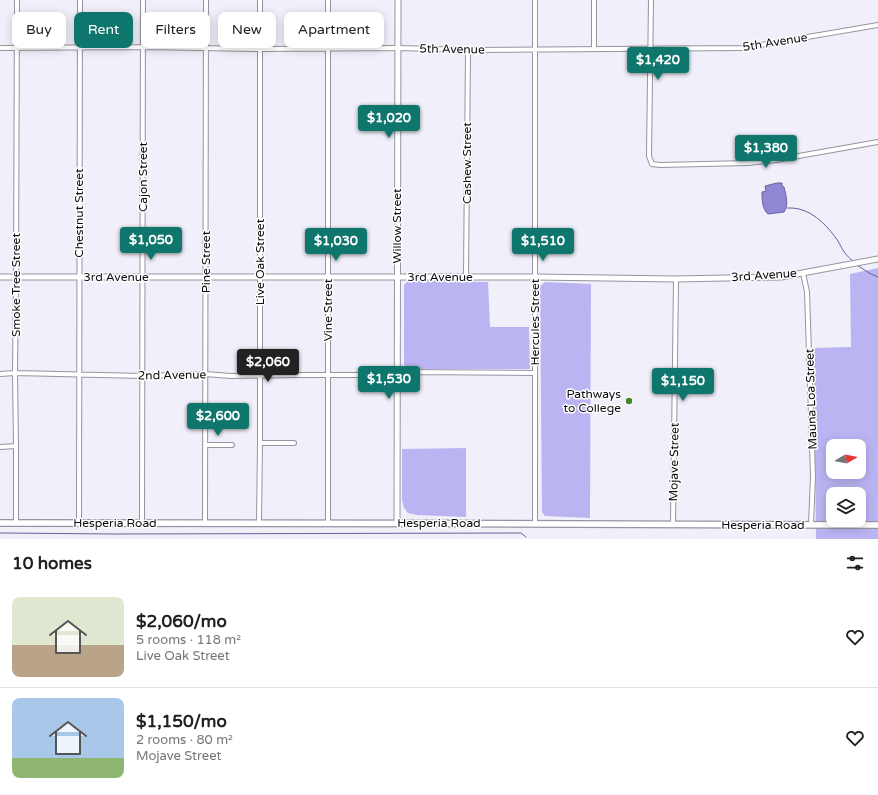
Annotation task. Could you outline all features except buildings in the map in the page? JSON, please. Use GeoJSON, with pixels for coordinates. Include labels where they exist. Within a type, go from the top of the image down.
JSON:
{"type":"FeatureCollection","features":[{"type":"Feature","properties":{"kind":"main road","name":"Hesperia Road"},"geometry":{"type":"LineString","coordinates":[[0,523],[878,525]]}},
{"type":"Feature","properties":{"kind":"street","name":"Smoke Tree Street"},"geometry":{"type":"LineString","coordinates":[[17,0],[17,12]]}},
{"type":"Feature","properties":{"kind":"street","name":"Chestnut Street"},"geometry":{"type":"LineString","coordinates":[[80,0],[80,12]]}},
{"type":"Feature","properties":{"kind":"street","name":"Cajon Street"},"geometry":{"type":"LineString","coordinates":[[143,0],[143,12]]}},
{"type":"Feature","properties":{"kind":"street","name":"Pine Street"},"geometry":{"type":"LineString","coordinates":[[206,0],[206,12]]}},
{"type":"Feature","properties":{"kind":"street","name":"Live Oak Street"},"geometry":{"type":"LineString","coordinates":[[259,523],[260,0]]}},
{"type":"Feature","properties":{"kind":"street","name":"Vine Street"},"geometry":{"type":"LineString","coordinates":[[328,0],[328,12]]}},
{"type":"Feature","properties":{"kind":"street","name":"Willow Street"},"geometry":{"type":"LineString","coordinates":[[397,523],[398,0]]}},
{"type":"Feature","properties":{"kind":"street","name":"Hercules Street"},"geometry":{"type":"LineString","coordinates":[[535,0],[535,524]]}},
{"type":"Feature","properties":{"kind":"street"},"geometry":{"type":"LineString","coordinates":[[594,0],[594,49]]}},
{"type":"Feature","properties":{"kind":"street"},"geometry":{"type":"LineString","coordinates":[[651,0],[649,156],[652,164],[748,163],[775,160],[878,142]]}},
{"type":"Feature","properties":{"kind":"street","name":"5th Avenue"},"geometry":{"type":"LineString","coordinates":[[384,48],[468,50],[743,48],[878,25]]}},
{"type":"Feature","properties":{"kind":"street","name":"5th Avenue"},"geometry":{"type":"LineString","coordinates":[[0,48],[12,48]]}},
{"type":"Feature","properties":{"kind":"street","name":"Smoke Tree Street"},"geometry":{"type":"LineString","coordinates":[[16,523],[15,374],[17,48]]}},
{"type":"Feature","properties":{"kind":"street","name":"Chestnut Street"},"geometry":{"type":"LineString","coordinates":[[79,523],[80,48]]}},
{"type":"Feature","properties":{"kind":"street","name":"Cajon Street"},"geometry":{"type":"LineString","coordinates":[[142,523],[143,48]]}},
{"type":"Feature","properties":{"kind":"street","name":"5th Avenue"},"geometry":{"type":"LineString","coordinates":[[206,48],[328,48]]}},
{"type":"Feature","properties":{"kind":"street","name":"Pine Street"},"geometry":{"type":"LineString","coordinates":[[205,523],[206,48]]}},
{"type":"Feature","properties":{"kind":"street","name":"Vine Street"},"geometry":{"type":"LineString","coordinates":[[328,48],[328,523]]}},
{"type":"Feature","properties":{"kind":"street","name":"Cashew Street"},"geometry":{"type":"LineString","coordinates":[[466,277],[468,50]]}},
{"type":"Feature","properties":{"kind":"street","name":"3rd Avenue"},"geometry":{"type":"LineString","coordinates":[[0,277],[535,277],[676,279],[782,277],[878,259]]}},
{"type":"Feature","properties":{"kind":"street","name":"Mauna Loa Street"},"geometry":{"type":"LineString","coordinates":[[802,273],[808,299],[813,476],[811,525]]}},
{"type":"Feature","properties":{"kind":"street","name":"Mojave Street"},"geometry":{"type":"LineString","coordinates":[[673,525],[676,279]]}},
{"type":"Feature","properties":{"kind":"street","name":"2nd Avenue"},"geometry":{"type":"LineString","coordinates":[[0,374],[143,376],[205,374],[232,376],[397,375],[404,372],[535,373]]}},
{"type":"Feature","properties":{"kind":"street"},"geometry":{"type":"LineString","coordinates":[[260,443],[294,443]]}},
{"type":"Feature","properties":{"kind":"street"},"geometry":{"type":"LineString","coordinates":[[205,445],[232,444]]}},
{"type":"Feature","properties":{"kind":"street"},"geometry":{"type":"LineString","coordinates":[[0,447],[16,446]]}},
{"type":"Feature","properties":{"kind":"shaded area"},"geometry":{"type":"Polygon","coordinates":[[[782,183],[782,186],[784,187],[787,200],[786,209],[784,212],[768,214],[763,207],[762,192],[766,191],[765,186],[782,183]]]}},
{"type":"Feature","properties":{"kind":"shaded area"},"geometry":{"type":"Polygon","coordinates":[[[878,268],[878,539],[816,539],[814,348],[851,347],[850,274],[878,268]]]}},
{"type":"Feature","properties":{"kind":"shaded area"},"geometry":{"type":"Polygon","coordinates":[[[408,281],[488,282],[490,327],[529,327],[530,369],[408,369],[404,365],[404,285],[408,281]]]}},
{"type":"Feature","properties":{"kind":"shaded area"},"geometry":{"type":"Polygon","coordinates":[[[545,282],[591,284],[590,518],[545,516],[542,512],[540,286],[545,282]]]}},
{"type":"Feature","properties":{"kind":"shaded area"},"geometry":{"type":"Polygon","coordinates":[[[466,448],[466,517],[417,515],[408,513],[404,508],[402,500],[402,449],[466,448]]]}},
{"type":"Feature","properties":{"kind":"waterway"},"geometry":{"type":"LineString","coordinates":[[787,208],[799,209],[816,217],[830,231],[844,252],[853,261]]}},
{"type":"Feature","properties":{"kind":"waterway"},"geometry":{"type":"LineString","coordinates":[[857,265],[878,277]]}},
{"type":"Feature","properties":{"kind":"waterway"},"geometry":{"type":"LineString","coordinates":[[0,533],[521,533],[526,537]]}},
{"type":"Feature","properties":{"kind":"place","name":"Pathways to College"},"geometry":{"type":"Point","coordinates":[629,401]}}]}
